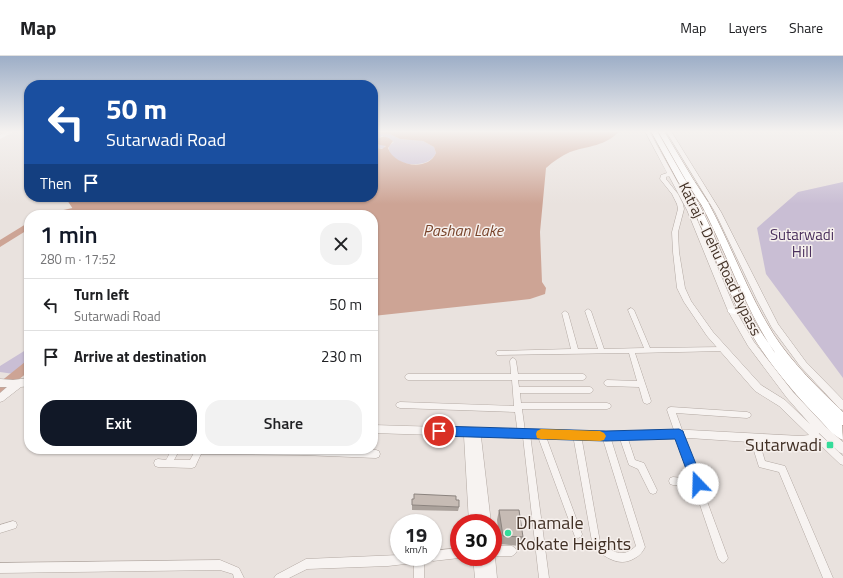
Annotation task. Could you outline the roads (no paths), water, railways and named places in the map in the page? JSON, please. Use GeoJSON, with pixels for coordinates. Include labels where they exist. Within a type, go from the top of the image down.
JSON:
{"type":"FeatureCollection","features":[{"type":"Feature","properties":{"kind":"highway","name":"Katraj - Dehu Road Bypass"},"geometry":{"type":"LineString","coordinates":[[668,155],[695,204],[744,312],[762,344],[801,393],[843,434]]}},
{"type":"Feature","properties":{"kind":"highway","name":"Katraj - Dehu Road Bypass"},"geometry":{"type":"LineString","coordinates":[[675,155],[692,184],[708,199],[749,299],[775,345],[814,391],[843,420]]}},
{"type":"Feature","properties":{"kind":"highway"},"geometry":{"type":"LineString","coordinates":[[732,311],[744,312]]}},
{"type":"Feature","properties":{"kind":"highway"},"geometry":{"type":"LineString","coordinates":[[775,345],[788,345]]}},
{"type":"Feature","properties":{"kind":"street"},"geometry":{"type":"LineString","coordinates":[[659,155],[692,214],[732,311],[751,344],[786,389],[822,430],[843,449]]}},
{"type":"Feature","properties":{"kind":"street"},"geometry":{"type":"LineString","coordinates":[[682,155],[708,199],[761,300],[788,345],[812,374],[843,406]]}},
{"type":"Feature","properties":{"kind":"street"},"geometry":{"type":"LineString","coordinates":[[669,174],[662,176],[679,201],[680,209],[675,238],[681,288],[698,317],[723,349],[758,388],[782,403],[843,461]]}},
{"type":"Feature","properties":{"kind":"street"},"geometry":{"type":"LineString","coordinates":[[682,195],[708,199]]}},
{"type":"Feature","properties":{"kind":"street"},"geometry":{"type":"LineString","coordinates":[[678,215],[692,214]]}},
{"type":"Feature","properties":{"kind":"street"},"geometry":{"type":"LineString","coordinates":[[631,310],[648,350]]}},
{"type":"Feature","properties":{"kind":"street"},"geometry":{"type":"LineString","coordinates":[[588,311],[602,351]]}},
{"type":"Feature","properties":{"kind":"street"},"geometry":{"type":"LineString","coordinates":[[565,313],[575,351]]}},
{"type":"Feature","properties":{"kind":"street"},"geometry":{"type":"LineString","coordinates":[[499,352],[723,349]]}},
{"type":"Feature","properties":{"kind":"street"},"geometry":{"type":"LineString","coordinates":[[632,350],[647,401]]}},
{"type":"Feature","properties":{"kind":"street"},"geometry":{"type":"LineString","coordinates":[[513,361],[518,408],[524,434],[544,578]]}},
{"type":"Feature","properties":{"kind":"street"},"geometry":{"type":"LineString","coordinates":[[408,377],[583,377]]}},
{"type":"Feature","properties":{"kind":"street"},"geometry":{"type":"LineString","coordinates":[[0,384],[24,383]]}},
{"type":"Feature","properties":{"kind":"street"},"geometry":{"type":"LineString","coordinates":[[607,383],[642,384]]}},
{"type":"Feature","properties":{"kind":"street"},"geometry":{"type":"LineString","coordinates":[[0,398],[16,384]]}},
{"type":"Feature","properties":{"kind":"street"},"geometry":{"type":"LineString","coordinates":[[516,390],[590,390]]}},
{"type":"Feature","properties":{"kind":"street"},"geometry":{"type":"LineString","coordinates":[[400,405],[518,408],[607,406]]}},
{"type":"Feature","properties":{"kind":"street"},"geometry":{"type":"LineString","coordinates":[[723,558],[671,410],[747,415]]}},
{"type":"Feature","properties":{"kind":"street"},"geometry":{"type":"LineString","coordinates":[[378,429],[606,436],[679,434],[809,440],[813,438],[814,434]]}},
{"type":"Feature","properties":{"kind":"street"},"geometry":{"type":"LineString","coordinates":[[472,432],[475,514]]}},
{"type":"Feature","properties":{"kind":"street"},"geometry":{"type":"LineString","coordinates":[[472,432],[484,514]]}},
{"type":"Feature","properties":{"kind":"street"},"geometry":{"type":"LineString","coordinates":[[541,434],[578,534]]}},
{"type":"Feature","properties":{"kind":"street"},"geometry":{"type":"LineString","coordinates":[[577,435],[596,544],[610,556],[625,559],[633,556],[641,547],[606,436]]}},
{"type":"Feature","properties":{"kind":"street"},"geometry":{"type":"LineString","coordinates":[[623,436],[632,462],[641,466],[652,490]]}},
{"type":"Feature","properties":{"kind":"street"},"geometry":{"type":"LineString","coordinates":[[754,438],[762,464],[782,470],[828,578]]}},
{"type":"Feature","properties":{"kind":"street"},"geometry":{"type":"LineString","coordinates":[[168,463],[173,454]]}},
{"type":"Feature","properties":{"kind":"street"},"geometry":{"type":"LineString","coordinates":[[158,463],[192,464],[197,454]]}},
{"type":"Feature","properties":{"kind":"street"},"geometry":{"type":"LineString","coordinates":[[673,481],[698,484]]}},
{"type":"Feature","properties":{"kind":"street"},"geometry":{"type":"LineString","coordinates":[[0,529],[13,525]]}},
{"type":"Feature","properties":{"kind":"street"},"geometry":{"type":"LineString","coordinates":[[502,553],[512,551]]}},
{"type":"Feature","properties":{"kind":"street"},"geometry":{"type":"LineString","coordinates":[[279,578],[306,564],[390,561]]}},
{"type":"Feature","properties":{"kind":"street"},"geometry":{"type":"LineString","coordinates":[[0,568],[220,565],[236,571],[239,578]]}},
{"type":"Feature","properties":{"kind":"street"},"geometry":{"type":"LineString","coordinates":[[419,578],[421,566]]}},
{"type":"Feature","properties":{"kind":"street"},"geometry":{"type":"LineString","coordinates":[[481,578],[484,566]]}},
{"type":"Feature","properties":{"kind":"street"},"geometry":{"type":"LineString","coordinates":[[488,566],[491,578]]}},
{"type":"Feature","properties":{"kind":"water","name":"Pashan Lake"},"geometry":{"type":"Polygon","coordinates":[[[378,155],[393,155],[404,163],[419,165],[432,159],[434,155],[565,155],[546,168],[540,232],[542,282],[546,288],[545,294],[530,299],[378,315],[378,210],[74,210],[68,202],[378,202],[378,155]]]}},
{"type":"Feature","properties":{"kind":"waterway"},"geometry":{"type":"LineString","coordinates":[[74,210],[86,207]]}},
{"type":"Feature","properties":{"kind":"waterway"},"geometry":{"type":"LineString","coordinates":[[0,244],[24,229]]}},
{"type":"Feature","properties":{"kind":"waterway"},"geometry":{"type":"LineString","coordinates":[[0,389],[24,369]]}},
{"type":"Feature","properties":{"kind":"place","name":"Sutarwadi"},"geometry":{"type":"Point","coordinates":[830,445]}},
{"type":"Feature","properties":{"kind":"place","name":"Dhamale Kokate Heights"},"geometry":{"type":"Point","coordinates":[508,533]}},
{"type":"Feature","properties":{"kind":"park label","name":"Sutarwadi Hill"},"geometry":{"type":"Point","coordinates":[802,244]}}]}
